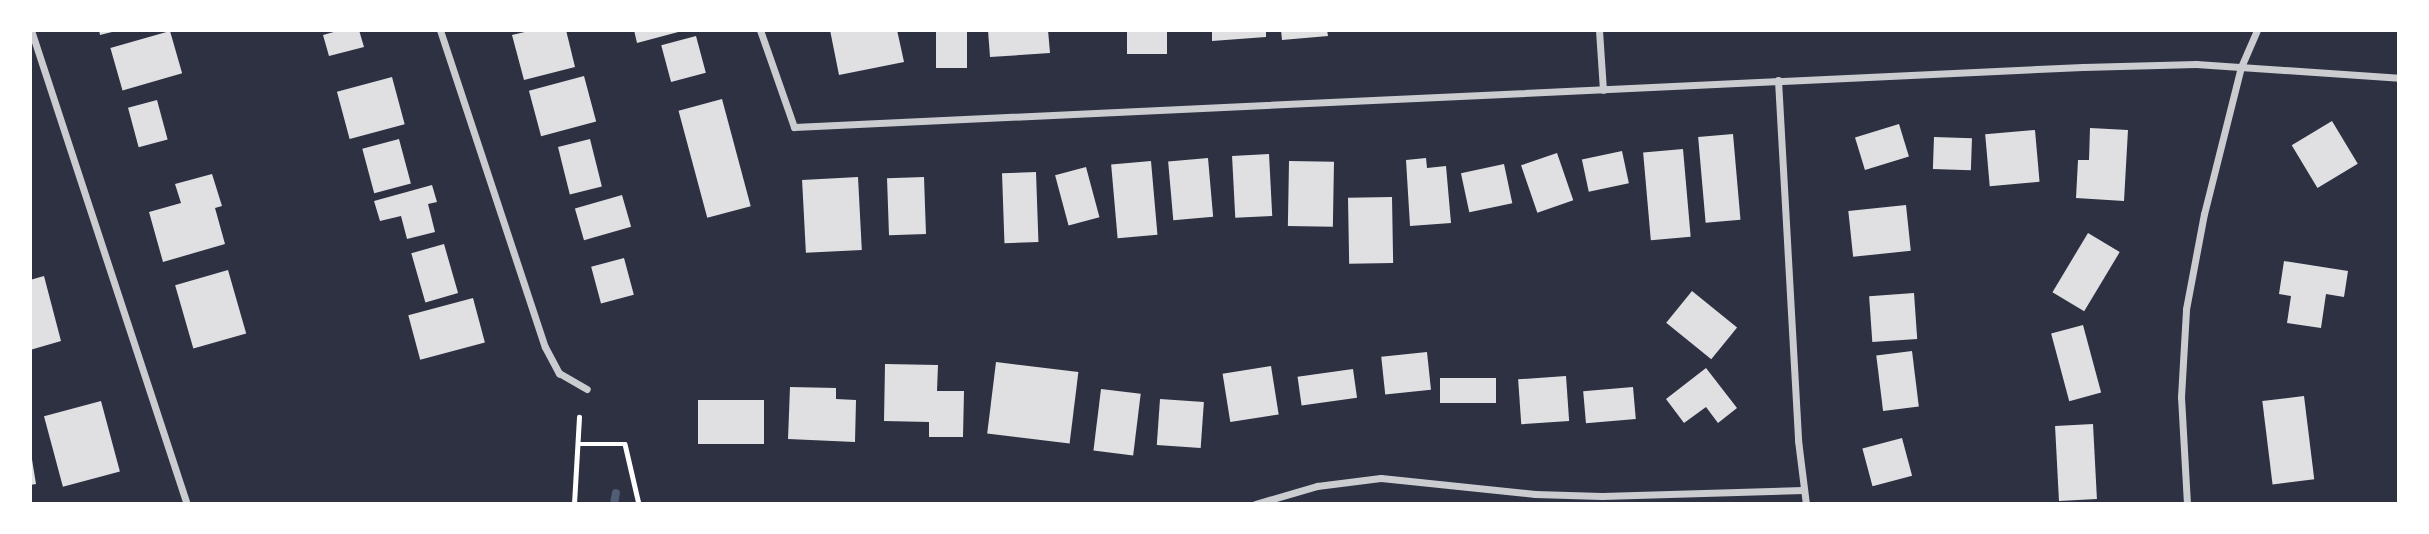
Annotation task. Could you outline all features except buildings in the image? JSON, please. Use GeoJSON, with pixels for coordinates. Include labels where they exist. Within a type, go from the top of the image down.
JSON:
{"type":"FeatureCollection","features":[{"type":"Feature","properties":{"kind":"street"},"geometry":{"type":"LineString","coordinates":[[30,30],[187,504]]}},
{"type":"Feature","properties":{"kind":"street"},"geometry":{"type":"LineString","coordinates":[[440,30],[545,347],[559,373],[587,389]]}},
{"type":"Feature","properties":{"kind":"street"},"geometry":{"type":"LineString","coordinates":[[760,30],[793,127],[2082,67],[2196,64],[2399,78]]}},
{"type":"Feature","properties":{"kind":"street"},"geometry":{"type":"LineString","coordinates":[[1599,30],[1603,90]]}},
{"type":"Feature","properties":{"kind":"street"},"geometry":{"type":"LineString","coordinates":[[2187,504],[2180,397],[2186,309],[2203,214],[2241,68],[2257,30]]}},
{"type":"Feature","properties":{"kind":"street"},"geometry":{"type":"LineString","coordinates":[[1778,80],[1802,490],[1806,504]]}},
{"type":"Feature","properties":{"kind":"street"},"geometry":{"type":"LineString","coordinates":[[1255,504],[1317,486],[1381,478],[1535,494],[1589,496],[1802,490]]}},
{"type":"Feature","properties":{"kind":"path"},"geometry":{"type":"LineString","coordinates":[[574,504],[579,417]]}},
{"type":"Feature","properties":{"kind":"path"},"geometry":{"type":"LineString","coordinates":[[578,444],[625,444],[639,504]]}},
{"type":"Feature","properties":{"kind":"waterway"},"geometry":{"type":"LineString","coordinates":[[614,504],[616,493]]}}]}
